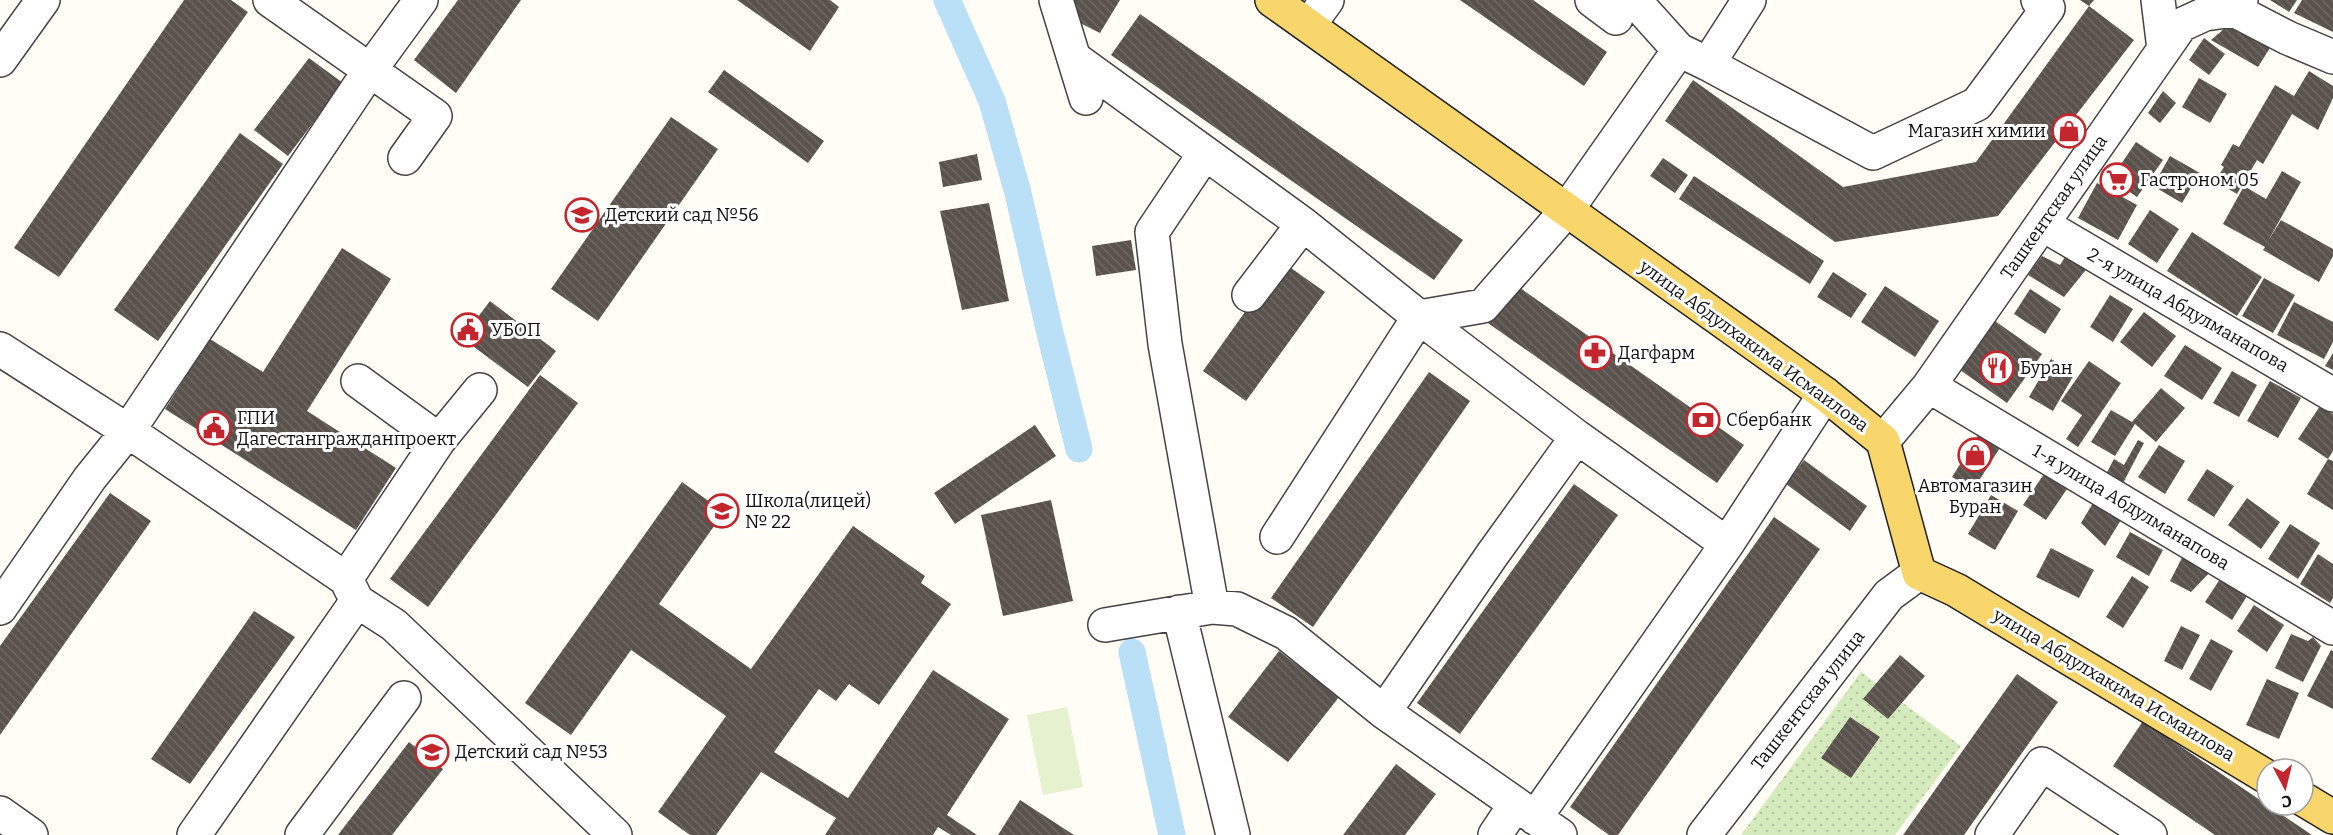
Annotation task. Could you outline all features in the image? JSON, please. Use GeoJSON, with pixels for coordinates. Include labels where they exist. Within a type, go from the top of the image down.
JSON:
{"type":"FeatureCollection","features":[{"type":"Feature","properties":{"kind":"main road","name":"улица Абдулхакима Исмаилова"},"geometry":{"type":"LineString","coordinates":[[1272,0],[1318,13],[1566,211],[1825,394],[1883,441],[1919,573],[1956,590],[2255,770]]}},
{"type":"Feature","properties":{"kind":"main road"},"geometry":{"type":"LineString","coordinates":[[2315,806],[2333,817]]}},
{"type":"Feature","properties":{"kind":"street"},"geometry":{"type":"LineString","coordinates":[[0,60],[43,0]]}},
{"type":"Feature","properties":{"kind":"street"},"geometry":{"type":"LineString","coordinates":[[270,0],[435,116],[405,158]]}},
{"type":"Feature","properties":{"kind":"street"},"geometry":{"type":"LineString","coordinates":[[0,608],[90,478],[128,431],[370,70],[421,0]]}},
{"type":"Feature","properties":{"kind":"street"},"geometry":{"type":"LineString","coordinates":[[1056,0],[1086,98]]}},
{"type":"Feature","properties":{"kind":"street"},"geometry":{"type":"LineString","coordinates":[[1708,64],[1749,0]]}},
{"type":"Feature","properties":{"kind":"street"},"geometry":{"type":"LineString","coordinates":[[1614,6],[1679,50],[1873,153],[1977,104],[2048,8],[2038,0]]}},
{"type":"Feature","properties":{"kind":"street"},"geometry":{"type":"LineString","coordinates":[[2158,0],[2164,49]]}},
{"type":"Feature","properties":{"kind":"street"},"geometry":{"type":"LineString","coordinates":[[2238,5],[2288,38],[2333,57]]}},
{"type":"Feature","properties":{"kind":"street","name":"Ташкентская улица"},"geometry":{"type":"LineString","coordinates":[[1883,441],[1929,386],[2181,25],[2205,14],[2238,5]]}},
{"type":"Feature","properties":{"kind":"street"},"geometry":{"type":"LineString","coordinates":[[1277,537],[1419,316],[1483,306],[1566,211],[1679,50]]}},
{"type":"Feature","properties":{"kind":"street"},"geometry":{"type":"LineString","coordinates":[[1074,58],[1303,224],[1577,437],[1727,544]]}},
{"type":"Feature","properties":{"kind":"street"},"geometry":{"type":"LineString","coordinates":[[1205,153],[1152,232],[1165,344],[1212,607]]}},
{"type":"Feature","properties":{"kind":"street"},"geometry":{"type":"LineString","coordinates":[[1249,295],[1303,224]]}},
{"type":"Feature","properties":{"kind":"street","name":"2-я улица Абдулманапова"},"geometry":{"type":"LineString","coordinates":[[2042,224],[2333,394]]}},
{"type":"Feature","properties":{"kind":"street"},"geometry":{"type":"LineString","coordinates":[[0,349],[128,431],[352,590],[394,625],[615,835]]}},
{"type":"Feature","properties":{"kind":"street"},"geometry":{"type":"LineString","coordinates":[[358,381],[439,440]]}},
{"type":"Feature","properties":{"kind":"street","name":"1-я улица Абдулманапова"},"geometry":{"type":"LineString","coordinates":[[1929,386],[2333,628]]}},
{"type":"Feature","properties":{"kind":"street"},"geometry":{"type":"LineString","coordinates":[[194,835],[352,590],[439,440],[480,390]]}},
{"type":"Feature","properties":{"kind":"street"},"geometry":{"type":"LineString","coordinates":[[1495,835],[1537,819],[1727,544],[1825,394]]}},
{"type":"Feature","properties":{"kind":"street"},"geometry":{"type":"LineString","coordinates":[[1384,712],[1577,437]]}},
{"type":"Feature","properties":{"kind":"street","name":"Ташкентская улица"},"geometry":{"type":"LineString","coordinates":[[1704,835],[1889,596],[1919,573]]}},
{"type":"Feature","properties":{"kind":"street"},"geometry":{"type":"LineString","coordinates":[[1105,626],[1212,607],[1237,609],[1286,633],[1384,712],[1537,819]]}},
{"type":"Feature","properties":{"kind":"street"},"geometry":{"type":"LineString","coordinates":[[1172,613],[1233,835]]}},
{"type":"Feature","properties":{"kind":"street"},"geometry":{"type":"LineString","coordinates":[[302,835],[404,698]]}},
{"type":"Feature","properties":{"kind":"street"},"geometry":{"type":"LineString","coordinates":[[1992,835],[2042,764],[2150,835]]}},
{"type":"Feature","properties":{"kind":"street"},"geometry":{"type":"LineString","coordinates":[[0,813],[31,835]]}},
{"type":"Feature","properties":{"kind":"green space"},"geometry":{"type":"Polygon","coordinates":[[[1861,672],[1961,746],[1895,835],[1741,835],[1861,672]]]}},
{"type":"Feature","properties":{"kind":"green space"},"geometry":{"type":"Polygon","coordinates":[[[1067,707],[1083,787],[1043,795],[1027,715],[1067,707]]]}},
{"type":"Feature","properties":{"kind":"building"},"geometry":{"type":"Polygon","coordinates":[[[184,0],[231,0],[248,12],[59,277],[14,248],[184,0]]]}},
{"type":"Feature","properties":{"kind":"building"},"geometry":{"type":"Polygon","coordinates":[[[458,0],[521,0],[456,93],[414,60],[458,0]]]}},
{"type":"Feature","properties":{"kind":"building"},"geometry":{"type":"Polygon","coordinates":[[[737,0],[830,0],[839,7],[810,51],[737,0]]]}},
{"type":"Feature","properties":{"kind":"building"},"geometry":{"type":"Polygon","coordinates":[[[1067,0],[1120,0],[1100,33],[1072,19],[1067,0]]]}},
{"type":"Feature","properties":{"kind":"building"},"geometry":{"type":"Polygon","coordinates":[[[1460,0],[1533,0],[1607,52],[1584,86],[1460,0]]]}},
{"type":"Feature","properties":{"kind":"building"},"geometry":{"type":"Polygon","coordinates":[[[2080,0],[2094,0],[2089,6],[2080,0]]]}},
{"type":"Feature","properties":{"kind":"building"},"geometry":{"type":"Polygon","coordinates":[[[2270,0],[2297,0],[2289,12],[2270,0]]]}},
{"type":"Feature","properties":{"kind":"building"},"geometry":{"type":"Polygon","coordinates":[[[2302,0],[2333,0],[2333,32],[2294,13],[2302,0]]]}},
{"type":"Feature","properties":{"kind":"building"},"geometry":{"type":"Polygon","coordinates":[[[2089,6],[2134,40],[1998,216],[1835,242],[1665,121],[1693,80],[1843,187],[1976,162],[2089,6]]]}},
{"type":"Feature","properties":{"kind":"building"},"geometry":{"type":"Polygon","coordinates":[[[1140,14],[1463,240],[1434,280],[1111,55],[1140,14]]]}},
{"type":"Feature","properties":{"kind":"building"},"geometry":{"type":"Polygon","coordinates":[[[2238,17],[2275,40],[2258,67],[2211,40],[2238,17]]]}},
{"type":"Feature","properties":{"kind":"building"},"geometry":{"type":"Polygon","coordinates":[[[2204,38],[2225,54],[2209,75],[2189,60],[2204,38]]]}},
{"type":"Feature","properties":{"kind":"building"},"geometry":{"type":"Polygon","coordinates":[[[309,58],[343,83],[288,156],[254,130],[309,58]]]}},
{"type":"Feature","properties":{"kind":"building"},"geometry":{"type":"Polygon","coordinates":[[[724,70],[824,141],[808,163],[708,92],[724,70]]]}},
{"type":"Feature","properties":{"kind":"building"},"geometry":{"type":"Polygon","coordinates":[[[2309,71],[2333,86],[2333,98],[2318,130],[2292,114],[2263,164],[2257,160],[2237,194],[2215,181],[2224,167],[2221,165],[2233,144],[2239,147],[2275,85],[2294,96],[2309,71]]]}},
{"type":"Feature","properties":{"kind":"building"},"geometry":{"type":"Polygon","coordinates":[[[2199,78],[2227,94],[2210,123],[2182,107],[2199,78]]]}},
{"type":"Feature","properties":{"kind":"building"},"geometry":{"type":"Polygon","coordinates":[[[2163,91],[2176,103],[2160,123],[2148,113],[2163,91]]]}},
{"type":"Feature","properties":{"kind":"building"},"geometry":{"type":"Polygon","coordinates":[[[671,117],[718,149],[598,321],[551,289],[671,117]]]}},
{"type":"Feature","properties":{"kind":"building"},"geometry":{"type":"Polygon","coordinates":[[[240,133],[283,164],[158,341],[114,310],[240,133]]]}},
{"type":"Feature","properties":{"kind":"building"},"geometry":{"type":"Polygon","coordinates":[[[2136,142],[2163,160],[2137,197],[2111,179],[2136,142]]]}},
{"type":"Feature","properties":{"kind":"building"},"geometry":{"type":"Polygon","coordinates":[[[977,154],[982,180],[943,187],[939,162],[977,154]]]}},
{"type":"Feature","properties":{"kind":"building"},"geometry":{"type":"Polygon","coordinates":[[[2170,156],[2200,173],[2182,203],[2153,186],[2170,156]]]}},
{"type":"Feature","properties":{"kind":"building"},"geometry":{"type":"Polygon","coordinates":[[[1663,158],[1688,175],[1675,193],[1650,176],[1663,158]]]}},
{"type":"Feature","properties":{"kind":"building"},"geometry":{"type":"Polygon","coordinates":[[[2282,171],[2301,182],[2268,241],[2281,220],[2333,249],[2333,256],[2319,282],[2263,250],[2265,247],[2223,224],[2244,186],[2266,199],[2282,171]]]}},
{"type":"Feature","properties":{"kind":"building"},"geometry":{"type":"Polygon","coordinates":[[[1694,176],[1824,261],[1810,284],[1679,199],[1694,176]]]}},
{"type":"Feature","properties":{"kind":"building"},"geometry":{"type":"Polygon","coordinates":[[[2097,183],[2137,205],[2118,240],[2078,218],[2097,183]]]}},
{"type":"Feature","properties":{"kind":"building"},"geometry":{"type":"Polygon","coordinates":[[[989,203],[1009,301],[962,310],[940,211],[989,203]]]}},
{"type":"Feature","properties":{"kind":"building"},"geometry":{"type":"Polygon","coordinates":[[[2150,210],[2179,229],[2157,263],[2128,244],[2150,210]]]}},
{"type":"Feature","properties":{"kind":"building"},"geometry":{"type":"Polygon","coordinates":[[[2192,232],[2262,277],[2237,316],[2167,271],[2192,232]]]}},
{"type":"Feature","properties":{"kind":"building"},"geometry":{"type":"Polygon","coordinates":[[[1131,240],[1136,270],[1096,276],[1092,246],[1131,240]]]}},
{"type":"Feature","properties":{"kind":"building"},"geometry":{"type":"Polygon","coordinates":[[[342,248],[391,279],[307,411],[396,468],[356,530],[165,409],[210,339],[263,372],[342,248]]]}},
{"type":"Feature","properties":{"kind":"building"},"geometry":{"type":"Polygon","coordinates":[[[2067,254],[2089,266],[2064,297],[2028,275],[2042,256],[2060,265],[2067,254]]]}},
{"type":"Feature","properties":{"kind":"building"},"geometry":{"type":"Polygon","coordinates":[[[1281,261],[1325,292],[1246,401],[1203,371],[1281,261]]]}},
{"type":"Feature","properties":{"kind":"building"},"geometry":{"type":"Polygon","coordinates":[[[1833,272],[1867,294],[1851,318],[1817,297],[1833,272]]]}},
{"type":"Feature","properties":{"kind":"building"},"geometry":{"type":"Polygon","coordinates":[[[2264,278],[2295,295],[2273,333],[2242,316],[2264,278]]]}},
{"type":"Feature","properties":{"kind":"building"},"geometry":{"type":"Polygon","coordinates":[[[1513,283],[1744,445],[1717,483],[1485,321],[1513,283]]]}},
{"type":"Feature","properties":{"kind":"building"},"geometry":{"type":"Polygon","coordinates":[[[1885,286],[1939,321],[1915,357],[1861,322],[1885,286]]]}},
{"type":"Feature","properties":{"kind":"building"},"geometry":{"type":"Polygon","coordinates":[[[2030,289],[2061,309],[2045,334],[2014,314],[2030,289]]]}},
{"type":"Feature","properties":{"kind":"building"},"geometry":{"type":"Polygon","coordinates":[[[2110,295],[2133,309],[2113,342],[2090,327],[2110,295]]]}},
{"type":"Feature","properties":{"kind":"building"},"geometry":{"type":"Polygon","coordinates":[[[490,301],[556,351],[528,387],[462,338],[490,301]]]}},
{"type":"Feature","properties":{"kind":"building"},"geometry":{"type":"Polygon","coordinates":[[[2294,302],[2333,322],[2333,342],[2324,359],[2277,335],[2294,302]]]}},
{"type":"Feature","properties":{"kind":"building"},"geometry":{"type":"Polygon","coordinates":[[[2144,312],[2176,336],[2152,367],[2120,342],[2144,312]]]}},
{"type":"Feature","properties":{"kind":"building"},"geometry":{"type":"Polygon","coordinates":[[[1995,321],[2042,354],[2007,403],[1960,370],[1995,321]]]}},
{"type":"Feature","properties":{"kind":"building"},"geometry":{"type":"Polygon","coordinates":[[[2185,345],[2222,368],[2202,400],[2164,376],[2185,345]]]}},
{"type":"Feature","properties":{"kind":"building"},"geometry":{"type":"Polygon","coordinates":[[[2333,353],[2333,370],[2325,366],[2333,353]]]}},
{"type":"Feature","properties":{"kind":"building"},"geometry":{"type":"Polygon","coordinates":[[[2051,359],[2075,373],[2053,411],[2029,397],[2051,359]]]}},
{"type":"Feature","properties":{"kind":"building"},"geometry":{"type":"Polygon","coordinates":[[[2089,361],[2121,383],[2078,447],[2066,439],[2082,415],[2061,401],[2089,361]]]}},
{"type":"Feature","properties":{"kind":"building"},"geometry":{"type":"Polygon","coordinates":[[[2232,371],[2257,385],[2239,417],[2213,403],[2232,371]]]}},
{"type":"Feature","properties":{"kind":"building"},"geometry":{"type":"Polygon","coordinates":[[[1429,372],[1470,401],[1313,627],[1271,598],[1429,372]]]}},
{"type":"Feature","properties":{"kind":"building"},"geometry":{"type":"Polygon","coordinates":[[[540,375],[578,403],[428,607],[390,579],[540,375]]]}},
{"type":"Feature","properties":{"kind":"building"},"geometry":{"type":"Polygon","coordinates":[[[2270,381],[2301,398],[2278,438],[2247,421],[2270,381]]]}},
{"type":"Feature","properties":{"kind":"building"},"geometry":{"type":"Polygon","coordinates":[[[2161,388],[2185,408],[2156,442],[2135,424],[2115,456],[2091,442],[2111,410],[2132,422],[2161,388]]]}},
{"type":"Feature","properties":{"kind":"building"},"geometry":{"type":"Polygon","coordinates":[[[2320,406],[2333,414],[2333,451],[2328,459],[2298,439],[2320,406]]]}},
{"type":"Feature","properties":{"kind":"building"},"geometry":{"type":"Polygon","coordinates":[[[1035,425],[1056,456],[955,524],[934,493],[1035,425]]]}},
{"type":"Feature","properties":{"kind":"building"},"geometry":{"type":"Polygon","coordinates":[[[1982,429],[2003,443],[1973,490],[1952,477],[1982,429]]]}},
{"type":"Feature","properties":{"kind":"building"},"geometry":{"type":"Polygon","coordinates":[[[2138,440],[2144,443],[2122,485],[2105,476],[2114,459],[2124,465],[2138,440]]]}},
{"type":"Feature","properties":{"kind":"building"},"geometry":{"type":"Polygon","coordinates":[[[2159,445],[2185,461],[2165,494],[2138,477],[2159,445]]]}},
{"type":"Feature","properties":{"kind":"building"},"geometry":{"type":"Polygon","coordinates":[[[2328,459],[2333,461],[2333,510],[2307,494],[2328,459]]]}},
{"type":"Feature","properties":{"kind":"building"},"geometry":{"type":"Polygon","coordinates":[[[1804,460],[1867,506],[1850,531],[1786,484],[1804,460]]]}},
{"type":"Feature","properties":{"kind":"building"},"geometry":{"type":"Polygon","coordinates":[[[2207,469],[2234,486],[2214,517],[2187,500],[2207,469]]]}},
{"type":"Feature","properties":{"kind":"building"},"geometry":{"type":"Polygon","coordinates":[[[2046,471],[2069,486],[2046,520],[2023,505],[2046,471]]]}},
{"type":"Feature","properties":{"kind":"building"},"geometry":{"type":"Polygon","coordinates":[[[682,482],[724,512],[659,604],[751,669],[853,526],[925,576],[921,583],[951,604],[879,705],[849,684],[836,701],[819,689],[774,752],[848,798],[933,670],[1009,719],[947,815],[977,835],[951,835],[938,827],[933,835],[825,835],[836,818],[761,772],[716,835],[690,835],[658,812],[726,716],[631,650],[571,735],[525,703],[682,482]]]}},
{"type":"Feature","properties":{"kind":"building"},"geometry":{"type":"Polygon","coordinates":[[[1574,484],[1618,515],[1460,734],[1417,703],[1574,484]]]}},
{"type":"Feature","properties":{"kind":"building"},"geometry":{"type":"Polygon","coordinates":[[[110,493],[151,521],[0,735],[0,646],[110,493]]]}},
{"type":"Feature","properties":{"kind":"building"},"geometry":{"type":"Polygon","coordinates":[[[1991,495],[2018,511],[1995,550],[1968,534],[1991,495]]]}},
{"type":"Feature","properties":{"kind":"building"},"geometry":{"type":"Polygon","coordinates":[[[2096,498],[2124,515],[2105,546],[2081,523],[2096,498]]]}},
{"type":"Feature","properties":{"kind":"building"},"geometry":{"type":"Polygon","coordinates":[[[2247,498],[2280,522],[2261,549],[2228,525],[2247,498]]]}},
{"type":"Feature","properties":{"kind":"building"},"geometry":{"type":"Polygon","coordinates":[[[1051,500],[1073,601],[1003,616],[981,515],[1051,500]]]}},
{"type":"Feature","properties":{"kind":"building"},"geometry":{"type":"Polygon","coordinates":[[[1774,517],[1820,549],[1618,835],[1609,835],[1570,807],[1774,517]]]}},
{"type":"Feature","properties":{"kind":"building"},"geometry":{"type":"Polygon","coordinates":[[[2290,524],[2320,543],[2298,579],[2268,559],[2290,524]]]}},
{"type":"Feature","properties":{"kind":"building"},"geometry":{"type":"Polygon","coordinates":[[[2130,532],[2163,550],[2149,576],[2116,557],[2130,532]]]}},
{"type":"Feature","properties":{"kind":"building"},"geometry":{"type":"Polygon","coordinates":[[[2051,548],[2094,570],[2079,598],[2036,577],[2051,548]]]}},
{"type":"Feature","properties":{"kind":"building"},"geometry":{"type":"Polygon","coordinates":[[[2185,552],[2214,568],[2191,592],[2170,581],[2185,552]]]}},
{"type":"Feature","properties":{"kind":"building"},"geometry":{"type":"Polygon","coordinates":[[[2318,554],[2333,564],[2333,598],[2330,603],[2300,584],[2318,554]]]}},
{"type":"Feature","properties":{"kind":"building"},"geometry":{"type":"Polygon","coordinates":[[[2132,576],[2149,587],[2123,628],[2106,617],[2132,576]]]}},
{"type":"Feature","properties":{"kind":"building"},"geometry":{"type":"Polygon","coordinates":[[[2222,576],[2249,593],[2232,620],[2205,602],[2222,576]]]}},
{"type":"Feature","properties":{"kind":"building"},"geometry":{"type":"Polygon","coordinates":[[[2254,605],[2284,625],[2267,652],[2237,631],[2254,605]]]}},
{"type":"Feature","properties":{"kind":"building"},"geometry":{"type":"Polygon","coordinates":[[[254,611],[295,637],[190,784],[151,759],[254,611]]]}},
{"type":"Feature","properties":{"kind":"building"},"geometry":{"type":"Polygon","coordinates":[[[2181,626],[2200,635],[2182,670],[2164,661],[2181,626]]]}},
{"type":"Feature","properties":{"kind":"building"},"geometry":{"type":"Polygon","coordinates":[[[2291,634],[2308,641],[2313,637],[2321,646],[2303,682],[2275,668],[2291,634]]]}},
{"type":"Feature","properties":{"kind":"building"},"geometry":{"type":"Polygon","coordinates":[[[2211,639],[2233,651],[2211,691],[2189,679],[2211,639]]]}},
{"type":"Feature","properties":{"kind":"building"},"geometry":{"type":"Polygon","coordinates":[[[2331,650],[2333,651],[2333,709],[2307,696],[2331,650]]]}},
{"type":"Feature","properties":{"kind":"building"},"geometry":{"type":"Polygon","coordinates":[[[1279,651],[1339,697],[1288,762],[1228,717],[1279,651]]]}},
{"type":"Feature","properties":{"kind":"building"},"geometry":{"type":"Polygon","coordinates":[[[1900,655],[1925,676],[1888,719],[1863,699],[1900,655]]]}},
{"type":"Feature","properties":{"kind":"building"},"geometry":{"type":"Polygon","coordinates":[[[2017,674],[2058,702],[1964,835],[1903,835],[2017,674]]]}},
{"type":"Feature","properties":{"kind":"building"},"geometry":{"type":"Polygon","coordinates":[[[2267,679],[2299,693],[2279,739],[2246,725],[2267,679]]]}},
{"type":"Feature","properties":{"kind":"building"},"geometry":{"type":"Polygon","coordinates":[[[1850,717],[1880,737],[1851,778],[1821,758],[1850,717]]]}},
{"type":"Feature","properties":{"kind":"building"},"geometry":{"type":"Polygon","coordinates":[[[2143,721],[2255,797],[2255,817],[2285,817],[2312,835],[2215,835],[2113,766],[2143,721]]]}},
{"type":"Feature","properties":{"kind":"building"},"geometry":{"type":"Polygon","coordinates":[[[409,742],[443,769],[392,835],[338,835],[409,742]]]}},
{"type":"Feature","properties":{"kind":"building"},"geometry":{"type":"Polygon","coordinates":[[[1396,764],[1436,794],[1405,835],[1343,835],[1396,764]]]}},
{"type":"Feature","properties":{"kind":"building"},"geometry":{"type":"Polygon","coordinates":[[[1020,800],[1074,835],[998,835],[1020,800]]]}},
{"type":"Feature","properties":{"kind":"waterway"},"geometry":{"type":"LineString","coordinates":[[947,0],[992,101],[1018,193],[1079,449]]}},
{"type":"Feature","properties":{"kind":"waterway"},"geometry":{"type":"LineString","coordinates":[[1132,652],[1172,835]]}},
{"type":"Feature","properties":{"kind":"place","name":"Магазин химии"},"geometry":{"type":"Point","coordinates":[2069,131]}},
{"type":"Feature","properties":{"kind":"place","name":"Гастроном 05"},"geometry":{"type":"Point","coordinates":[2117,180]}},
{"type":"Feature","properties":{"kind":"place","name":"Детский сад №56"},"geometry":{"type":"Point","coordinates":[582,215]}},
{"type":"Feature","properties":{"kind":"place","name":"УБОП"},"geometry":{"type":"Point","coordinates":[468,330]}},
{"type":"Feature","properties":{"kind":"place","name":"Дагфарм"},"geometry":{"type":"Point","coordinates":[1595,353]}},
{"type":"Feature","properties":{"kind":"place","name":"Буран"},"geometry":{"type":"Point","coordinates":[1997,368]}},
{"type":"Feature","properties":{"kind":"place","name":"Сбербанк"},"geometry":{"type":"Point","coordinates":[1703,420]}},
{"type":"Feature","properties":{"kind":"place","name":"ГПИ Дагестангражданпроект"},"geometry":{"type":"Point","coordinates":[214,428]}},
{"type":"Feature","properties":{"kind":"place","name":"Автомагазин Буран"},"geometry":{"type":"Point","coordinates":[1975,455]}},
{"type":"Feature","properties":{"kind":"place","name":"Школа(лицей) № 22"},"geometry":{"type":"Point","coordinates":[722,511]}},
{"type":"Feature","properties":{"kind":"place","name":"Детский сад №53"},"geometry":{"type":"Point","coordinates":[432,752]}}]}
